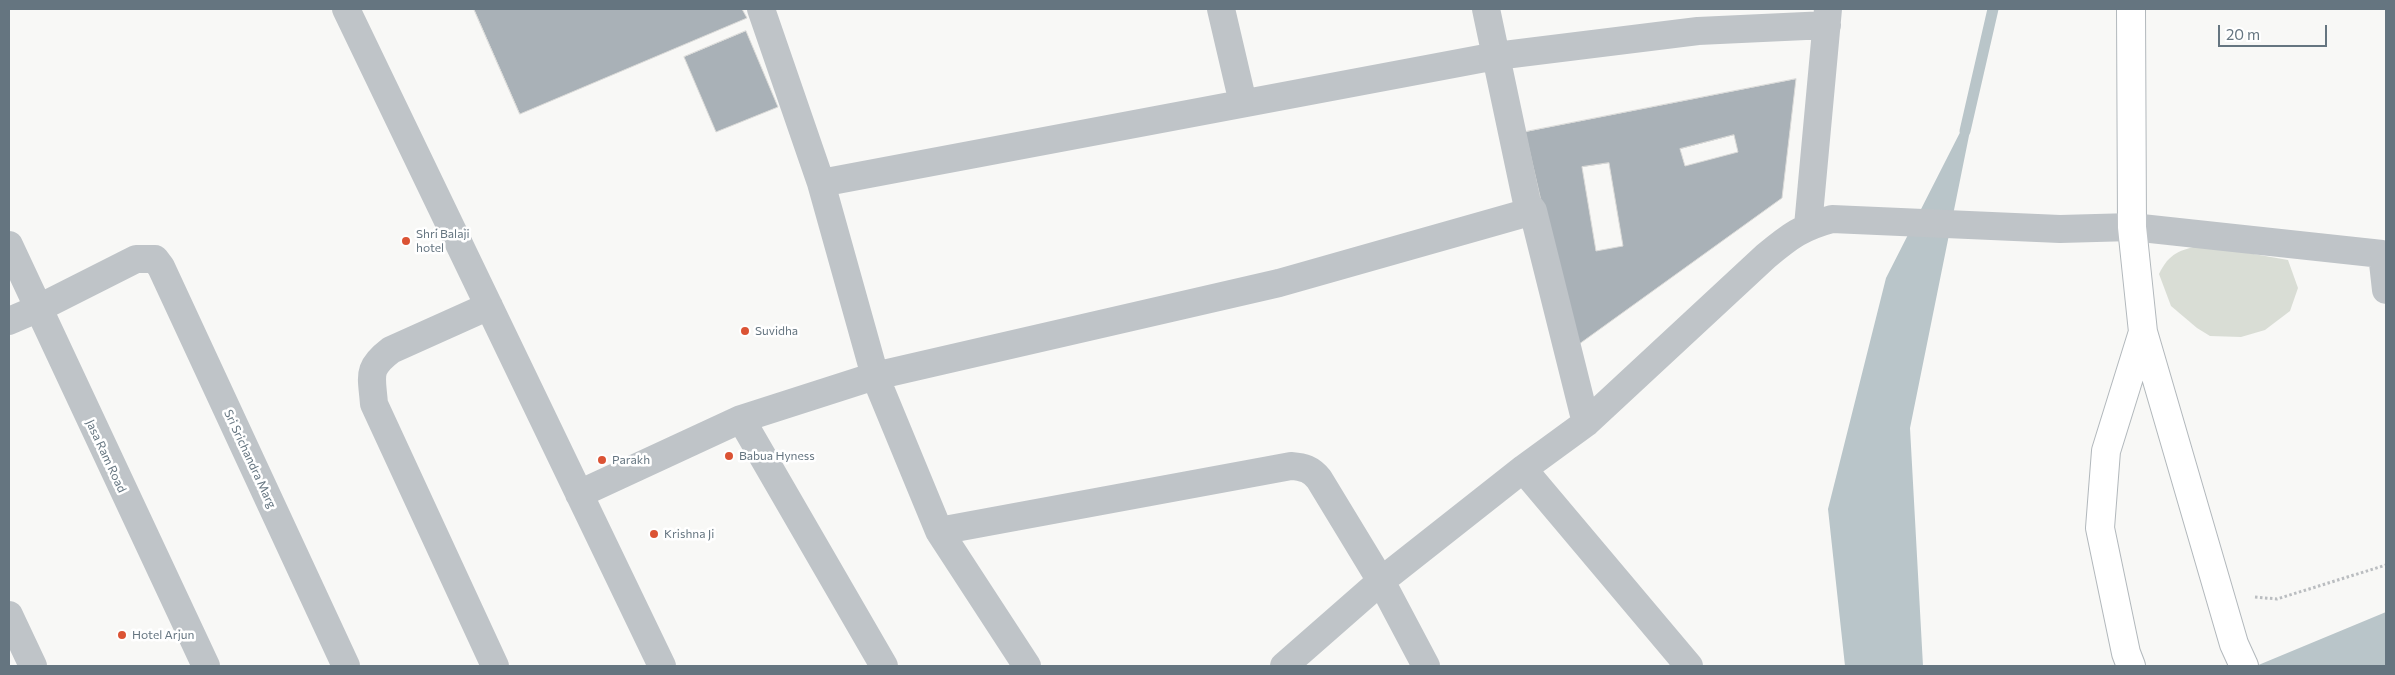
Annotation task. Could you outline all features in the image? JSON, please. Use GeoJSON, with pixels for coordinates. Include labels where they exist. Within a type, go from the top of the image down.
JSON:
{"type":"FeatureCollection","features":[{"type":"Feature","properties":{"kind":"main road"},"geometry":{"type":"LineString","coordinates":[[2131,9],[2132,227],[2143,332],[2239,655]]}},
{"type":"Feature","properties":{"kind":"main road"},"geometry":{"type":"LineString","coordinates":[[2129,660],[2100,528],[2106,451],[2143,332]]}},
{"type":"Feature","properties":{"kind":"street"},"geometry":{"type":"LineString","coordinates":[[346,9],[662,666]]}},
{"type":"Feature","properties":{"kind":"street"},"geometry":{"type":"LineString","coordinates":[[761,9],[822,184],[875,376],[938,532],[1027,666]]}},
{"type":"Feature","properties":{"kind":"street"},"geometry":{"type":"LineString","coordinates":[[1221,9],[1243,103]]}},
{"type":"Feature","properties":{"kind":"street"},"geometry":{"type":"LineString","coordinates":[[1486,9],[1527,203],[1533,211],[1586,422]]}},
{"type":"Feature","properties":{"kind":"street"},"geometry":{"type":"LineString","coordinates":[[822,184],[1243,103],[1696,20],[1828,17],[1820,222]]}},
{"type":"Feature","properties":{"kind":"street"},"geometry":{"type":"LineString","coordinates":[[579,494],[741,419],[875,376],[1279,283],[1533,211]]}},
{"type":"Feature","properties":{"kind":"street"},"geometry":{"type":"LineString","coordinates":[[1284,666],[1381,581],[1586,422],[1786,239],[1820,222],[2060,229],[2132,227],[2384,245],[2386,290]]}},
{"type":"Feature","properties":{"kind":"street","name":"Jasa Ram Road"},"geometry":{"type":"LineString","coordinates":[[9,245],[37,309],[206,666]]}},
{"type":"Feature","properties":{"kind":"street","name":"Sri Srichandra Marg"},"geometry":{"type":"LineString","coordinates":[[37,309],[136,259],[155,259],[161,267],[346,666]]}},
{"type":"Feature","properties":{"kind":"street"},"geometry":{"type":"LineString","coordinates":[[489,306],[391,350],[378,360],[372,369],[374,404],[495,666]]}},
{"type":"Feature","properties":{"kind":"street"},"geometry":{"type":"LineString","coordinates":[[9,321],[37,309]]}},
{"type":"Feature","properties":{"kind":"street"},"geometry":{"type":"LineString","coordinates":[[741,419],[884,666]]}},
{"type":"Feature","properties":{"kind":"street"},"geometry":{"type":"LineString","coordinates":[[938,532],[1291,466],[1312,470],[1381,581],[1426,666]]}},
{"type":"Feature","properties":{"kind":"street"},"geometry":{"type":"LineString","coordinates":[[1523,469],[1689,666]]}},
{"type":"Feature","properties":{"kind":"street"},"geometry":{"type":"LineString","coordinates":[[9,616],[33,666]]}},
{"type":"Feature","properties":{"kind":"path"},"geometry":{"type":"LineString","coordinates":[[2277,599],[2386,565]]}},
{"type":"Feature","properties":{"kind":"shaded area"},"geometry":{"type":"Polygon","coordinates":[[[1976,101],[1910,428],[1923,666],[1845,666],[1828,509],[1886,278],[1976,101]]]}},
{"type":"Feature","properties":{"kind":"shaded area"},"geometry":{"type":"Polygon","coordinates":[[[2202,245],[2288,260],[2298,288],[2290,311],[2265,330],[2241,337],[2210,336],[2197,328],[2171,306],[2159,274],[2171,257],[2187,249],[2202,245]]]}},
{"type":"Feature","properties":{"kind":"shaded area"},"geometry":{"type":"Polygon","coordinates":[[[2386,612],[2386,666],[2256,666],[2386,612]]]}},
{"type":"Feature","properties":{"kind":"building"},"geometry":{"type":"Polygon","coordinates":[[[474,9],[742,9],[747,18],[520,114],[474,9]]]}},
{"type":"Feature","properties":{"kind":"building"},"geometry":{"type":"Polygon","coordinates":[[[746,31],[778,107],[716,132],[684,57],[746,31]]]}},
{"type":"Feature","properties":{"kind":"building"},"geometry":{"type":"Polygon","coordinates":[[[1796,79],[1782,198],[1575,347],[1525,132],[1796,79]],[[1734,135],[1680,149],[1685,166],[1738,152],[1734,135]],[[1609,163],[1582,167],[1596,251],[1623,246],[1609,163]]]}},
{"type":"Feature","properties":{"kind":"waterway"},"geometry":{"type":"LineString","coordinates":[[1965,131],[1993,9]]}},
{"type":"Feature","properties":{"kind":"place","name":"Shri Balaji hotel"},"geometry":{"type":"Point","coordinates":[406,241]}},
{"type":"Feature","properties":{"kind":"place","name":"Suvidha"},"geometry":{"type":"Point","coordinates":[745,331]}},
{"type":"Feature","properties":{"kind":"place","name":"Babua Hyness"},"geometry":{"type":"Point","coordinates":[729,456]}},
{"type":"Feature","properties":{"kind":"place","name":"Parakh"},"geometry":{"type":"Point","coordinates":[602,460]}},
{"type":"Feature","properties":{"kind":"place","name":"Krishna Ji"},"geometry":{"type":"Point","coordinates":[654,534]}},
{"type":"Feature","properties":{"kind":"place","name":"Hotel Arjun"},"geometry":{"type":"Point","coordinates":[122,635]}}]}
